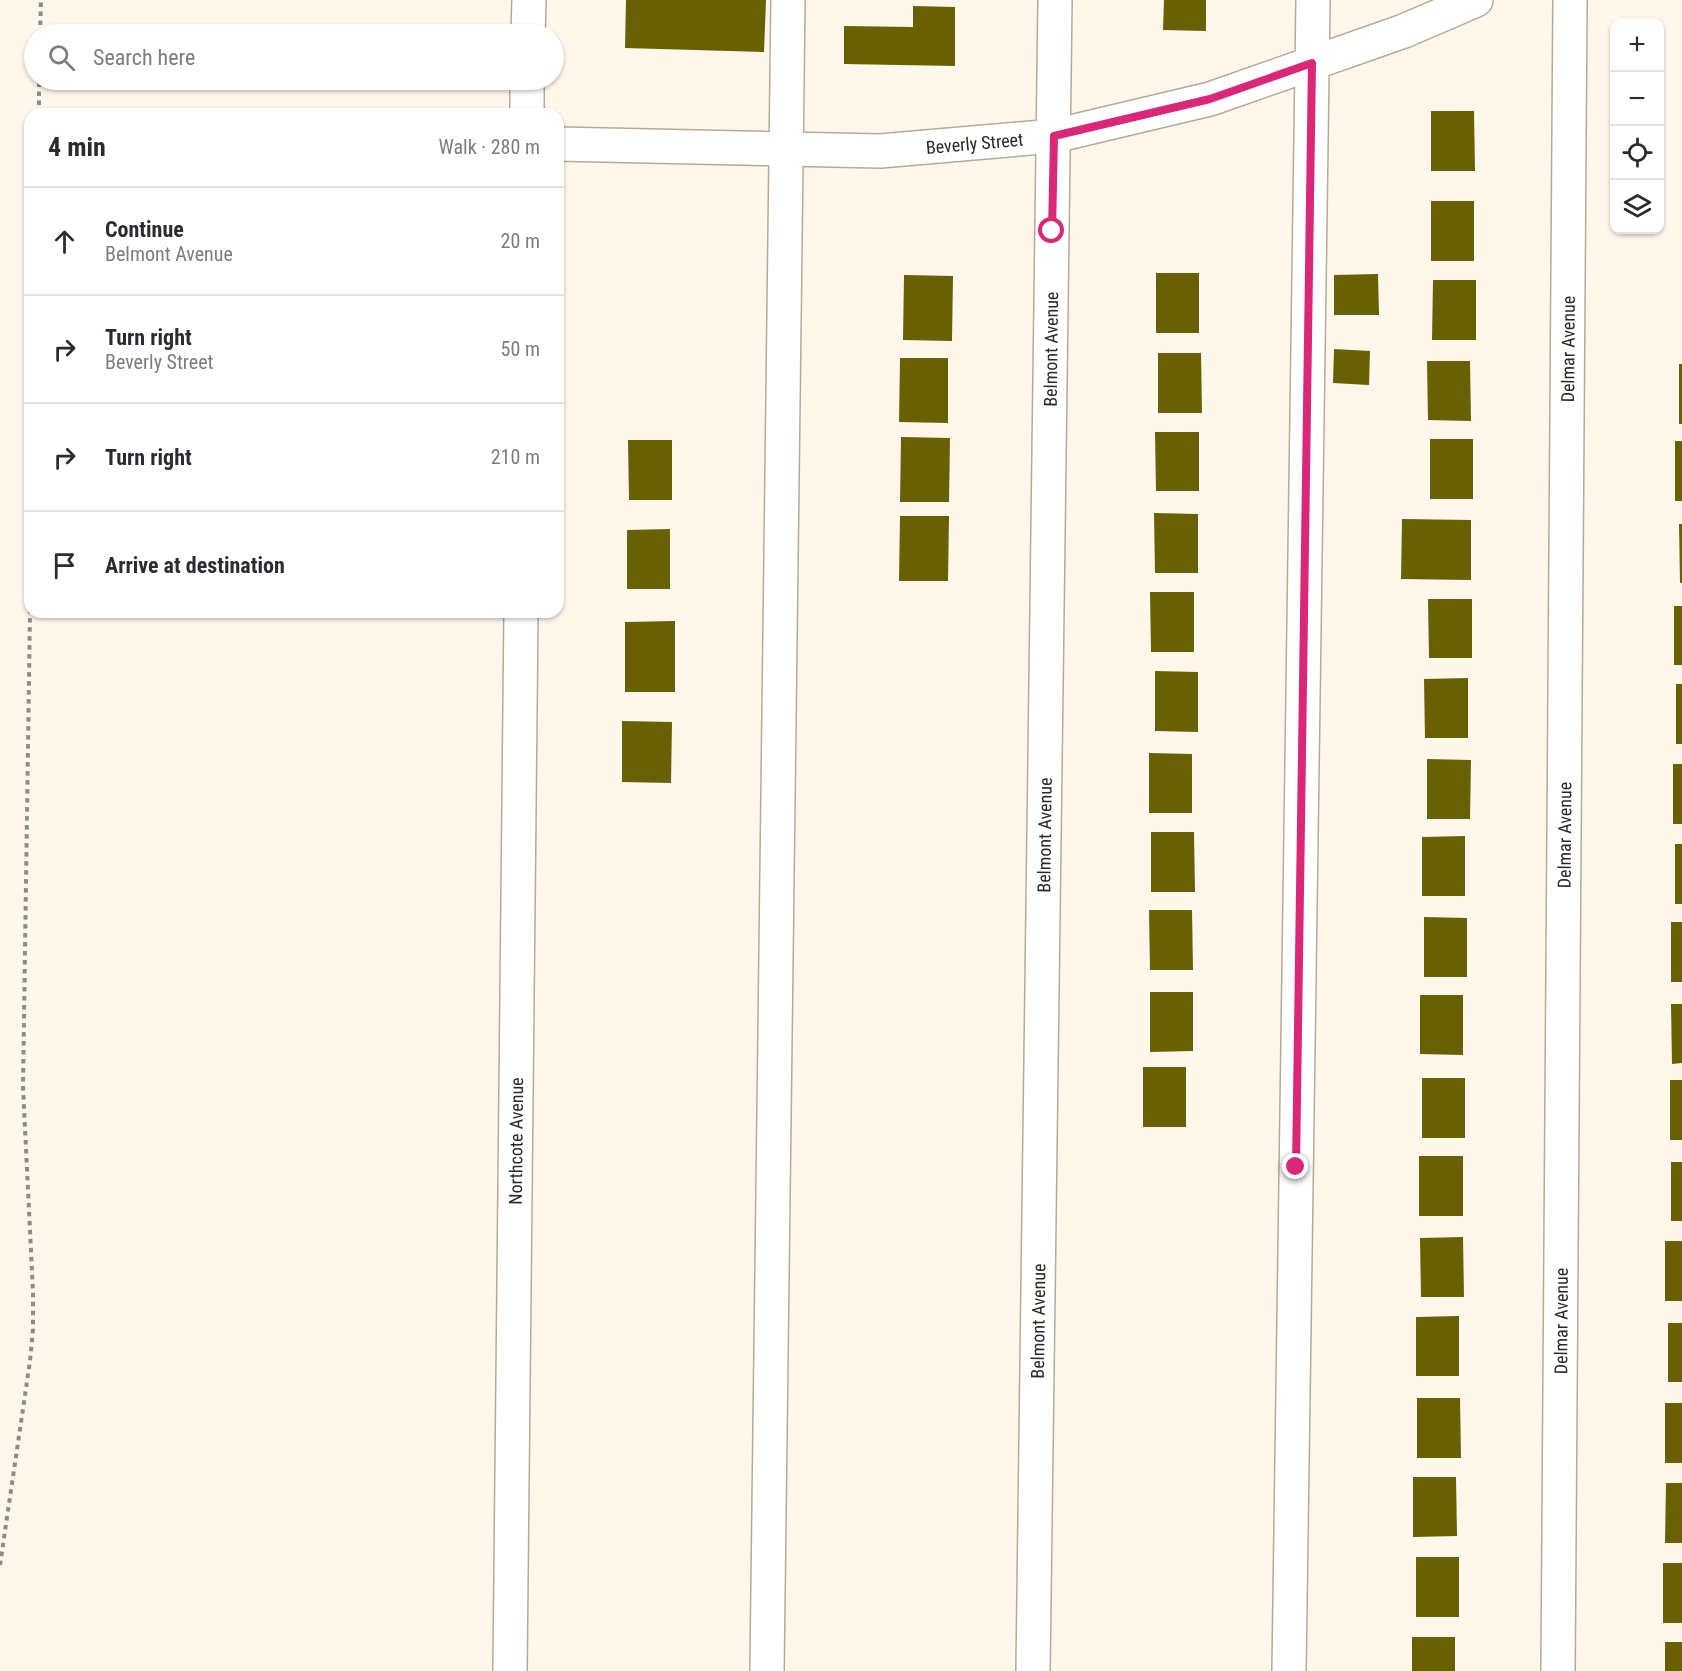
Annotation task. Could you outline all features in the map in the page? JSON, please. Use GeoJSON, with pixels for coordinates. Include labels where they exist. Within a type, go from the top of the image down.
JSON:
{"type":"FeatureCollection","features":[{"type":"Feature","properties":{"kind":"street"},"geometry":{"type":"LineString","coordinates":[[528,24],[529,0]]}},
{"type":"Feature","properties":{"kind":"street"},"geometry":{"type":"LineString","coordinates":[[767,1671],[788,0]]}},
{"type":"Feature","properties":{"kind":"street","name":"Belmont Avenue"},"geometry":{"type":"LineString","coordinates":[[1033,1671],[1055,0]]}},
{"type":"Feature","properties":{"kind":"street"},"geometry":{"type":"LineString","coordinates":[[1289,1671],[1313,0]]}},
{"type":"Feature","properties":{"kind":"street","name":"Beverly Street"},"geometry":{"type":"LineString","coordinates":[[564,144],[880,151],[1054,136],[1210,99],[1404,31],[1476,0]]}},
{"type":"Feature","properties":{"kind":"street","name":"Delmar Avenue"},"geometry":{"type":"LineString","coordinates":[[1558,1671],[1570,0]]}},
{"type":"Feature","properties":{"kind":"street"},"geometry":{"type":"LineString","coordinates":[[527,108],[528,90]]}},
{"type":"Feature","properties":{"kind":"street","name":"Northcote Avenue"},"geometry":{"type":"LineString","coordinates":[[510,1671],[521,618]]}},
{"type":"Feature","properties":{"kind":"path"},"geometry":{"type":"LineString","coordinates":[[40,24],[41,0]]}},
{"type":"Feature","properties":{"kind":"path"},"geometry":{"type":"LineString","coordinates":[[39,90],[39,108]]}},
{"type":"Feature","properties":{"kind":"path"},"geometry":{"type":"LineString","coordinates":[[0,1565],[33,1329],[23,1087],[30,618]]}},
{"type":"Feature","properties":{"kind":"building"},"geometry":{"type":"Polygon","coordinates":[[[626,0],[766,0],[764,52],[625,48],[626,0]]]}},
{"type":"Feature","properties":{"kind":"building"},"geometry":{"type":"Polygon","coordinates":[[[1164,0],[1206,0],[1206,31],[1163,30],[1164,0]]]}},
{"type":"Feature","properties":{"kind":"building"},"geometry":{"type":"Polygon","coordinates":[[[913,6],[955,7],[955,66],[844,64],[844,26],[913,27],[913,6]]]}},
{"type":"Feature","properties":{"kind":"building"},"geometry":{"type":"Polygon","coordinates":[[[1431,111],[1474,111],[1475,171],[1431,171],[1431,111]]]}},
{"type":"Feature","properties":{"kind":"building"},"geometry":{"type":"Polygon","coordinates":[[[1431,201],[1474,201],[1474,261],[1431,261],[1431,201]]]}},
{"type":"Feature","properties":{"kind":"building"},"geometry":{"type":"Polygon","coordinates":[[[1156,273],[1199,273],[1199,333],[1156,333],[1156,273]]]}},
{"type":"Feature","properties":{"kind":"building"},"geometry":{"type":"Polygon","coordinates":[[[1378,274],[1379,315],[1334,315],[1334,275],[1378,274]]]}},
{"type":"Feature","properties":{"kind":"building"},"geometry":{"type":"Polygon","coordinates":[[[904,275],[953,276],[952,341],[903,340],[904,275]]]}},
{"type":"Feature","properties":{"kind":"building"},"geometry":{"type":"Polygon","coordinates":[[[1433,280],[1476,280],[1476,340],[1432,340],[1433,280]]]}},
{"type":"Feature","properties":{"kind":"building"},"geometry":{"type":"Polygon","coordinates":[[[1334,349],[1370,351],[1369,385],[1333,383],[1334,349]]]}},
{"type":"Feature","properties":{"kind":"building"},"geometry":{"type":"Polygon","coordinates":[[[1158,353],[1201,353],[1202,413],[1158,413],[1158,353]]]}},
{"type":"Feature","properties":{"kind":"building"},"geometry":{"type":"Polygon","coordinates":[[[900,358],[948,358],[948,423],[899,422],[900,358]]]}},
{"type":"Feature","properties":{"kind":"building"},"geometry":{"type":"Polygon","coordinates":[[[1427,361],[1470,361],[1471,421],[1428,420],[1427,361]]]}},
{"type":"Feature","properties":{"kind":"building"},"geometry":{"type":"Polygon","coordinates":[[[1679,364],[1682,364],[1682,424],[1679,424],[1679,364]]]}},
{"type":"Feature","properties":{"kind":"building"},"geometry":{"type":"Polygon","coordinates":[[[1155,432],[1199,432],[1199,491],[1156,491],[1155,432]]]}},
{"type":"Feature","properties":{"kind":"building"},"geometry":{"type":"Polygon","coordinates":[[[901,437],[950,438],[949,502],[900,502],[901,437]]]}},
{"type":"Feature","properties":{"kind":"building"},"geometry":{"type":"Polygon","coordinates":[[[1430,439],[1473,439],[1473,499],[1430,499],[1430,439]]]}},
{"type":"Feature","properties":{"kind":"building"},"geometry":{"type":"Polygon","coordinates":[[[628,440],[672,440],[672,500],[629,500],[628,440]]]}},
{"type":"Feature","properties":{"kind":"building"},"geometry":{"type":"Polygon","coordinates":[[[1675,441],[1682,441],[1682,501],[1675,501],[1675,441]]]}},
{"type":"Feature","properties":{"kind":"building"},"geometry":{"type":"Polygon","coordinates":[[[1154,513],[1198,514],[1198,573],[1155,573],[1154,513]]]}},
{"type":"Feature","properties":{"kind":"building"},"geometry":{"type":"Polygon","coordinates":[[[900,516],[949,516],[948,581],[899,581],[900,516]]]}},
{"type":"Feature","properties":{"kind":"building"},"geometry":{"type":"Polygon","coordinates":[[[1402,519],[1471,520],[1471,580],[1401,579],[1402,519]]]}},
{"type":"Feature","properties":{"kind":"building"},"geometry":{"type":"Polygon","coordinates":[[[1679,524],[1682,524],[1682,583],[1680,583],[1679,524]]]}},
{"type":"Feature","properties":{"kind":"building"},"geometry":{"type":"Polygon","coordinates":[[[670,529],[670,589],[627,589],[627,530],[670,529]]]}},
{"type":"Feature","properties":{"kind":"building"},"geometry":{"type":"Polygon","coordinates":[[[1150,592],[1194,592],[1194,652],[1151,652],[1150,592]]]}},
{"type":"Feature","properties":{"kind":"building"},"geometry":{"type":"Polygon","coordinates":[[[1428,599],[1472,599],[1472,658],[1429,658],[1428,599]]]}},
{"type":"Feature","properties":{"kind":"building"},"geometry":{"type":"Polygon","coordinates":[[[1674,606],[1682,606],[1682,665],[1674,665],[1674,606]]]}},
{"type":"Feature","properties":{"kind":"building"},"geometry":{"type":"Polygon","coordinates":[[[675,621],[675,692],[625,692],[625,622],[675,621]]]}},
{"type":"Feature","properties":{"kind":"building"},"geometry":{"type":"Polygon","coordinates":[[[1155,671],[1198,672],[1198,732],[1155,731],[1155,671]]]}},
{"type":"Feature","properties":{"kind":"building"},"geometry":{"type":"Polygon","coordinates":[[[1468,678],[1468,738],[1425,738],[1424,679],[1468,678]]]}},
{"type":"Feature","properties":{"kind":"building"},"geometry":{"type":"Polygon","coordinates":[[[1676,684],[1682,684],[1682,744],[1676,744],[1676,684]]]}},
{"type":"Feature","properties":{"kind":"building"},"geometry":{"type":"Polygon","coordinates":[[[622,721],[672,722],[671,783],[622,782],[622,721]]]}},
{"type":"Feature","properties":{"kind":"building"},"geometry":{"type":"Polygon","coordinates":[[[1149,753],[1192,754],[1192,813],[1149,813],[1149,753]]]}},
{"type":"Feature","properties":{"kind":"building"},"geometry":{"type":"Polygon","coordinates":[[[1427,759],[1471,760],[1470,819],[1427,819],[1427,759]]]}},
{"type":"Feature","properties":{"kind":"building"},"geometry":{"type":"Polygon","coordinates":[[[1673,764],[1682,764],[1682,824],[1673,824],[1673,764]]]}},
{"type":"Feature","properties":{"kind":"building"},"geometry":{"type":"Polygon","coordinates":[[[1151,832],[1194,832],[1195,892],[1151,892],[1151,832]]]}},
{"type":"Feature","properties":{"kind":"building"},"geometry":{"type":"Polygon","coordinates":[[[1465,836],[1465,896],[1422,896],[1422,837],[1465,836]]]}},
{"type":"Feature","properties":{"kind":"building"},"geometry":{"type":"Polygon","coordinates":[[[1675,844],[1682,844],[1682,904],[1675,904],[1675,844]]]}},
{"type":"Feature","properties":{"kind":"building"},"geometry":{"type":"Polygon","coordinates":[[[1149,910],[1192,910],[1193,970],[1150,970],[1149,910]]]}},
{"type":"Feature","properties":{"kind":"building"},"geometry":{"type":"Polygon","coordinates":[[[1424,917],[1467,918],[1467,977],[1424,977],[1424,917]]]}},
{"type":"Feature","properties":{"kind":"building"},"geometry":{"type":"Polygon","coordinates":[[[1671,922],[1682,922],[1682,982],[1671,982],[1671,922]]]}},
{"type":"Feature","properties":{"kind":"building"},"geometry":{"type":"Polygon","coordinates":[[[1150,992],[1193,992],[1193,1051],[1150,1052],[1150,992]]]}},
{"type":"Feature","properties":{"kind":"building"},"geometry":{"type":"Polygon","coordinates":[[[1420,995],[1463,995],[1463,1055],[1420,1054],[1420,995]]]}},
{"type":"Feature","properties":{"kind":"building"},"geometry":{"type":"Polygon","coordinates":[[[1671,1004],[1682,1004],[1682,1063],[1672,1064],[1671,1004]]]}},
{"type":"Feature","properties":{"kind":"building"},"geometry":{"type":"Polygon","coordinates":[[[1143,1067],[1186,1067],[1186,1127],[1143,1127],[1143,1067]]]}},
{"type":"Feature","properties":{"kind":"building"},"geometry":{"type":"Polygon","coordinates":[[[1422,1078],[1465,1078],[1465,1138],[1422,1138],[1422,1078]]]}},
{"type":"Feature","properties":{"kind":"building"},"geometry":{"type":"Polygon","coordinates":[[[1670,1080],[1682,1080],[1682,1140],[1670,1140],[1670,1080]]]}},
{"type":"Feature","properties":{"kind":"building"},"geometry":{"type":"Polygon","coordinates":[[[1419,1156],[1463,1156],[1463,1216],[1419,1216],[1419,1156]]]}},
{"type":"Feature","properties":{"kind":"building"},"geometry":{"type":"Polygon","coordinates":[[[1671,1162],[1682,1162],[1682,1221],[1671,1221],[1671,1162]]]}},
{"type":"Feature","properties":{"kind":"building"},"geometry":{"type":"Polygon","coordinates":[[[1463,1237],[1464,1297],[1421,1297],[1420,1238],[1463,1237]]]}},
{"type":"Feature","properties":{"kind":"building"},"geometry":{"type":"Polygon","coordinates":[[[1665,1241],[1682,1241],[1682,1301],[1665,1301],[1665,1241]]]}},
{"type":"Feature","properties":{"kind":"building"},"geometry":{"type":"Polygon","coordinates":[[[1459,1316],[1459,1376],[1416,1376],[1416,1317],[1459,1316]]]}},
{"type":"Feature","properties":{"kind":"building"},"geometry":{"type":"Polygon","coordinates":[[[1668,1323],[1682,1323],[1682,1382],[1668,1382],[1668,1323]]]}},
{"type":"Feature","properties":{"kind":"building"},"geometry":{"type":"Polygon","coordinates":[[[1417,1398],[1460,1398],[1461,1458],[1417,1458],[1417,1398]]]}},
{"type":"Feature","properties":{"kind":"building"},"geometry":{"type":"Polygon","coordinates":[[[1665,1403],[1682,1403],[1682,1463],[1665,1463],[1665,1403]]]}},
{"type":"Feature","properties":{"kind":"building"},"geometry":{"type":"Polygon","coordinates":[[[1413,1477],[1456,1477],[1457,1536],[1413,1537],[1413,1477]]]}},
{"type":"Feature","properties":{"kind":"building"},"geometry":{"type":"Polygon","coordinates":[[[1666,1483],[1682,1483],[1682,1543],[1665,1543],[1666,1483]]]}},
{"type":"Feature","properties":{"kind":"building"},"geometry":{"type":"Polygon","coordinates":[[[1416,1557],[1459,1557],[1459,1617],[1416,1617],[1416,1557]]]}},
{"type":"Feature","properties":{"kind":"building"},"geometry":{"type":"Polygon","coordinates":[[[1663,1563],[1682,1563],[1682,1623],[1663,1623],[1663,1563]]]}},
{"type":"Feature","properties":{"kind":"building"},"geometry":{"type":"Polygon","coordinates":[[[1412,1637],[1455,1637],[1455,1671],[1412,1671],[1412,1637]]]}},
{"type":"Feature","properties":{"kind":"building"},"geometry":{"type":"Polygon","coordinates":[[[1665,1642],[1682,1642],[1682,1671],[1665,1671],[1665,1642]]]}},
{"type":"Feature","properties":{"kind":"route"},"geometry":{"type":"LineString","coordinates":[[1052,231],[1054,136],[1210,99],[1312,63],[1296,1167]]}}]}
